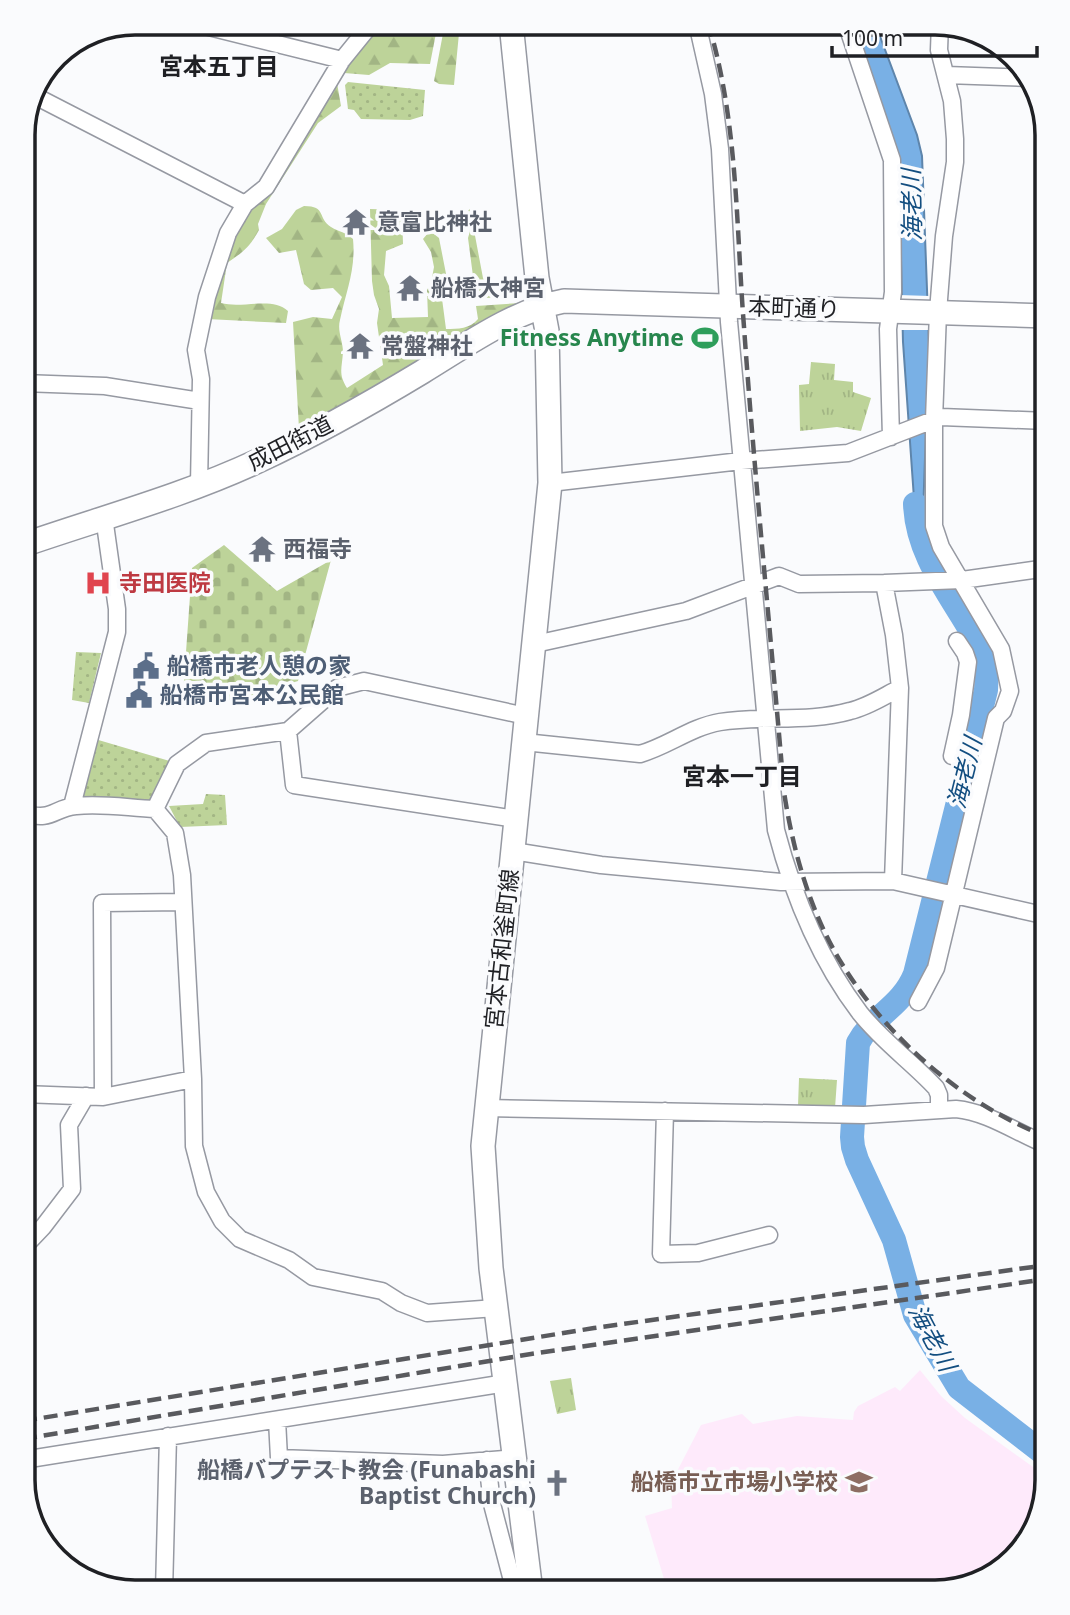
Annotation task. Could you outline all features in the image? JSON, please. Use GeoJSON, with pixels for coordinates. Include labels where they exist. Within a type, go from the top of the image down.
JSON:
{"type":"FeatureCollection","features":[{"type":"Feature","properties":{"kind":"street"},"geometry":{"type":"LineString","coordinates":[[241,35],[342,60]]}},
{"type":"Feature","properties":{"kind":"street"},"geometry":{"type":"LineString","coordinates":[[199,485],[201,379],[196,350],[202,317],[228,233],[245,204],[266,187],[342,60],[362,35]]}},
{"type":"Feature","properties":{"kind":"street","name":"宮本古和釜町線"},"geometry":{"type":"LineString","coordinates":[[512,35],[541,305],[547,331],[550,483],[483,1146],[484,1193],[496,1308],[529,1580]]}},
{"type":"Feature","properties":{"kind":"street"},"geometry":{"type":"LineString","coordinates":[[700,35],[713,94],[720,149],[728,306],[776,830],[790,880],[817,941],[842,987],[881,1037],[936,1088],[939,1110]]}},
{"type":"Feature","properties":{"kind":"street"},"geometry":{"type":"LineString","coordinates":[[850,35],[892,160],[895,311],[888,329],[897,434]]}},
{"type":"Feature","properties":{"kind":"street"},"geometry":{"type":"LineString","coordinates":[[918,1002],[936,968],[950,893],[996,718],[1003,710],[1010,691],[1002,649],[959,580],[934,526],[931,421],[934,312],[955,162],[952,101],[939,50],[940,35]]}},
{"type":"Feature","properties":{"kind":"street"},"geometry":{"type":"LineString","coordinates":[[946,75],[1017,77]]}},
{"type":"Feature","properties":{"kind":"street"},"geometry":{"type":"LineString","coordinates":[[42,99],[245,204]]}},
{"type":"Feature","properties":{"kind":"street","name":"本町通り"},"geometry":{"type":"LineString","coordinates":[[541,305],[564,301],[1035,316]]}},
{"type":"Feature","properties":{"kind":"street","name":"成田街道"},"geometry":{"type":"LineString","coordinates":[[35,541],[199,485],[259,461],[541,305]]}},
{"type":"Feature","properties":{"kind":"street"},"geometry":{"type":"LineString","coordinates":[[35,383],[105,386],[200,401]]}},
{"type":"Feature","properties":{"kind":"street"},"geometry":{"type":"LineString","coordinates":[[550,483],[741,461],[848,453],[941,417],[1035,421]]}},
{"type":"Feature","properties":{"kind":"street"},"geometry":{"type":"LineString","coordinates":[[72,806],[117,632],[116,597],[104,517]]}},
{"type":"Feature","properties":{"kind":"street"},"geometry":{"type":"LineString","coordinates":[[535,644],[686,611],[779,576],[799,584],[929,582],[1035,570]]}},
{"type":"Feature","properties":{"kind":"street"},"geometry":{"type":"LineString","coordinates":[[884,583],[900,688],[892,881]]}},
{"type":"Feature","properties":{"kind":"street"},"geometry":{"type":"LineString","coordinates":[[951,756],[961,715],[968,662],[957,641]]}},
{"type":"Feature","properties":{"kind":"street"},"geometry":{"type":"LineString","coordinates":[[155,809],[177,764],[206,743],[288,731],[337,688],[364,681],[526,716]]}},
{"type":"Feature","properties":{"kind":"street"},"geometry":{"type":"LineString","coordinates":[[524,742],[640,754],[657,749],[697,727],[765,718],[822,717],[851,711],[900,688]]}},
{"type":"Feature","properties":{"kind":"street"},"geometry":{"type":"LineString","coordinates":[[288,731],[294,785],[516,819]]}},
{"type":"Feature","properties":{"kind":"street"},"geometry":{"type":"LineString","coordinates":[[35,816],[51,816],[72,806],[155,809],[175,833],[182,875],[194,1146],[206,1192],[222,1221],[240,1239],[289,1260],[313,1277],[382,1292],[401,1303],[427,1312],[496,1308]]}},
{"type":"Feature","properties":{"kind":"street"},"geometry":{"type":"LineString","coordinates":[[513,851],[601,865],[780,882],[892,881],[1035,913]]}},
{"type":"Feature","properties":{"kind":"street"},"geometry":{"type":"LineString","coordinates":[[35,1235],[72,1189],[69,1125],[94,1097],[102,904],[182,902]]}},
{"type":"Feature","properties":{"kind":"street"},"geometry":{"type":"LineString","coordinates":[[35,1095],[94,1097],[193,1079]]}},
{"type":"Feature","properties":{"kind":"street"},"geometry":{"type":"LineString","coordinates":[[485,1108],[840,1115],[967,1110],[1035,1140]]}},
{"type":"Feature","properties":{"kind":"street"},"geometry":{"type":"LineString","coordinates":[[665,1111],[661,1254],[698,1253],[769,1235]]}},
{"type":"Feature","properties":{"kind":"street"},"geometry":{"type":"LineString","coordinates":[[35,1458],[506,1383]]}},
{"type":"Feature","properties":{"kind":"street"},"geometry":{"type":"LineString","coordinates":[[277,1420],[279,1458],[443,1464],[514,1458]]}},
{"type":"Feature","properties":{"kind":"street"},"geometry":{"type":"LineString","coordinates":[[164,1580],[168,1436]]}},
{"type":"Feature","properties":{"kind":"street"},"geometry":{"type":"LineString","coordinates":[[487,1460],[492,1504],[513,1580]]}},
{"type":"Feature","properties":{"kind":"shaded area","name":"船橋市立市場小学校"},"geometry":{"type":"Polygon","coordinates":[[[920,1370],[941,1396],[965,1418],[1035,1468],[1032,1506],[1022,1530],[1006,1551],[985,1567],[966,1575],[931,1580],[664,1580],[645,1516],[672,1508],[671,1483],[701,1425],[742,1414],[753,1424],[797,1416],[853,1420],[858,1406],[895,1387],[900,1391],[920,1370]]]}},
{"type":"Feature","properties":{"kind":"green space"},"geometry":{"type":"Polygon","coordinates":[[[369,35],[436,35],[430,64],[390,63],[369,75],[344,73],[342,69],[369,35]]]}},
{"type":"Feature","properties":{"kind":"green space"},"geometry":{"type":"Polygon","coordinates":[[[443,35],[459,35],[454,85],[434,81],[443,35]]]}},
{"type":"Feature","properties":{"kind":"green space"},"geometry":{"type":"Polygon","coordinates":[[[334,82],[337,83],[341,106],[318,123],[266,204],[258,224],[259,230],[245,249],[227,263],[221,303],[274,304],[288,311],[286,323],[207,319],[231,234],[334,82]]]}},
{"type":"Feature","properties":{"kind":"green space"},"geometry":{"type":"Polygon","coordinates":[[[348,82],[425,90],[423,116],[410,120],[361,119],[354,110],[348,109],[345,85],[348,82]]]}},
{"type":"Feature","properties":{"kind":"green space"},"geometry":{"type":"Polygon","coordinates":[[[304,206],[319,210],[327,224],[353,239],[352,271],[339,324],[343,352],[342,375],[347,388],[383,365],[377,323],[379,309],[372,281],[370,209],[402,210],[403,244],[386,251],[384,275],[389,286],[392,318],[428,317],[427,290],[434,267],[431,252],[423,239],[428,233],[439,238],[448,284],[441,291],[446,329],[464,328],[475,322],[478,319],[476,306],[521,305],[299,429],[293,322],[313,317],[332,319],[342,297],[333,288],[311,290],[304,284],[296,250],[279,253],[266,238],[282,229],[296,210],[304,206]]]}},
{"type":"Feature","properties":{"kind":"green space"},"geometry":{"type":"Polygon","coordinates":[[[470,209],[483,278],[497,297],[476,299],[468,238],[470,231],[467,212],[470,209]]]}},
{"type":"Feature","properties":{"kind":"green space"},"geometry":{"type":"Polygon","coordinates":[[[811,362],[835,364],[834,380],[853,382],[853,392],[871,398],[861,431],[837,427],[800,431],[799,385],[809,384],[811,362]]]}},
{"type":"Feature","properties":{"kind":"green space"},"geometry":{"type":"Polygon","coordinates":[[[224,545],[277,591],[331,560],[298,681],[247,697],[182,708],[192,568],[224,545]]]}},
{"type":"Feature","properties":{"kind":"green space"},"geometry":{"type":"Polygon","coordinates":[[[76,652],[101,653],[89,703],[72,700],[76,652]]]}},
{"type":"Feature","properties":{"kind":"green space"},"geometry":{"type":"Polygon","coordinates":[[[95,739],[173,762],[152,801],[83,796],[95,739]]]}},
{"type":"Feature","properties":{"kind":"green space"},"geometry":{"type":"Polygon","coordinates":[[[206,794],[225,795],[227,825],[180,827],[169,806],[203,804],[206,794]]]}},
{"type":"Feature","properties":{"kind":"green space"},"geometry":{"type":"Polygon","coordinates":[[[799,1078],[837,1080],[835,1108],[798,1106],[799,1078]]]}},
{"type":"Feature","properties":{"kind":"green space"},"geometry":{"type":"Polygon","coordinates":[[[571,1378],[576,1410],[557,1414],[550,1381],[571,1378]]]}},
{"type":"Feature","properties":{"kind":"water"},"geometry":{"type":"Polygon","coordinates":[[[855,35],[880,35],[917,135],[922,156],[929,343],[922,544],[916,527],[903,342],[899,177],[855,35]]]}},
{"type":"Feature","properties":{"kind":"pier"},"geometry":{"type":"Polygon","coordinates":[[[899,295],[930,296],[931,330],[899,330],[899,295]]]}},
{"type":"Feature","properties":{"kind":"waterway","name":"海老川"},"geometry":{"type":"LineString","coordinates":[[915,504],[923,545],[931,564],[984,655],[987,667],[986,690],[915,974],[902,995],[871,1025],[858,1043],[853,1147],[894,1240],[915,1315],[959,1388],[1035,1447]]}},
{"type":"Feature","properties":{"kind":"railway"},"geometry":{"type":"LineString","coordinates":[[711,35],[725,97],[734,174],[753,443],[784,792],[804,881],[842,964],[861,992],[905,1043],[958,1088],[986,1107],[1035,1132]]}},
{"type":"Feature","properties":{"kind":"railway"},"geometry":{"type":"LineString","coordinates":[[35,1419],[594,1328],[1035,1267]]}},
{"type":"Feature","properties":{"kind":"railway"},"geometry":{"type":"LineString","coordinates":[[35,1437],[531,1354],[1035,1281]]}},
{"type":"Feature","properties":{"kind":"place","name":"意富比神社"},"geometry":{"type":"Point","coordinates":[356,222]}},
{"type":"Feature","properties":{"kind":"place","name":"船橋大神宮"},"geometry":{"type":"Point","coordinates":[410,288]}},
{"type":"Feature","properties":{"kind":"place","name":"Fitness Anytime"},"geometry":{"type":"Point","coordinates":[705,338]}},
{"type":"Feature","properties":{"kind":"place","name":"常盤神社"},"geometry":{"type":"Point","coordinates":[360,346]}},
{"type":"Feature","properties":{"kind":"place","name":"西福寺"},"geometry":{"type":"Point","coordinates":[262,549]}},
{"type":"Feature","properties":{"kind":"place","name":"寺田医院"},"geometry":{"type":"Point","coordinates":[98,583]}},
{"type":"Feature","properties":{"kind":"place","name":"船橋市老人憩の家"},"geometry":{"type":"Point","coordinates":[146,666]}},
{"type":"Feature","properties":{"kind":"place","name":"船橋市宮本公民館"},"geometry":{"type":"Point","coordinates":[139,695]}},
{"type":"Feature","properties":{"kind":"place","name":"船橋市立市場小学校"},"geometry":{"type":"Point","coordinates":[859,1482]}},
{"type":"Feature","properties":{"kind":"place","name":"船橋バプテスト教会 (Funabashi Baptist Church)"},"geometry":{"type":"Point","coordinates":[557,1483]}},
{"type":"Feature","properties":{"kind":"district","name":"宮本五丁目"},"geometry":{"type":"Point","coordinates":[219,67]}},
{"type":"Feature","properties":{"kind":"district","name":"宮本一丁目"},"geometry":{"type":"Point","coordinates":[742,777]}}]}
